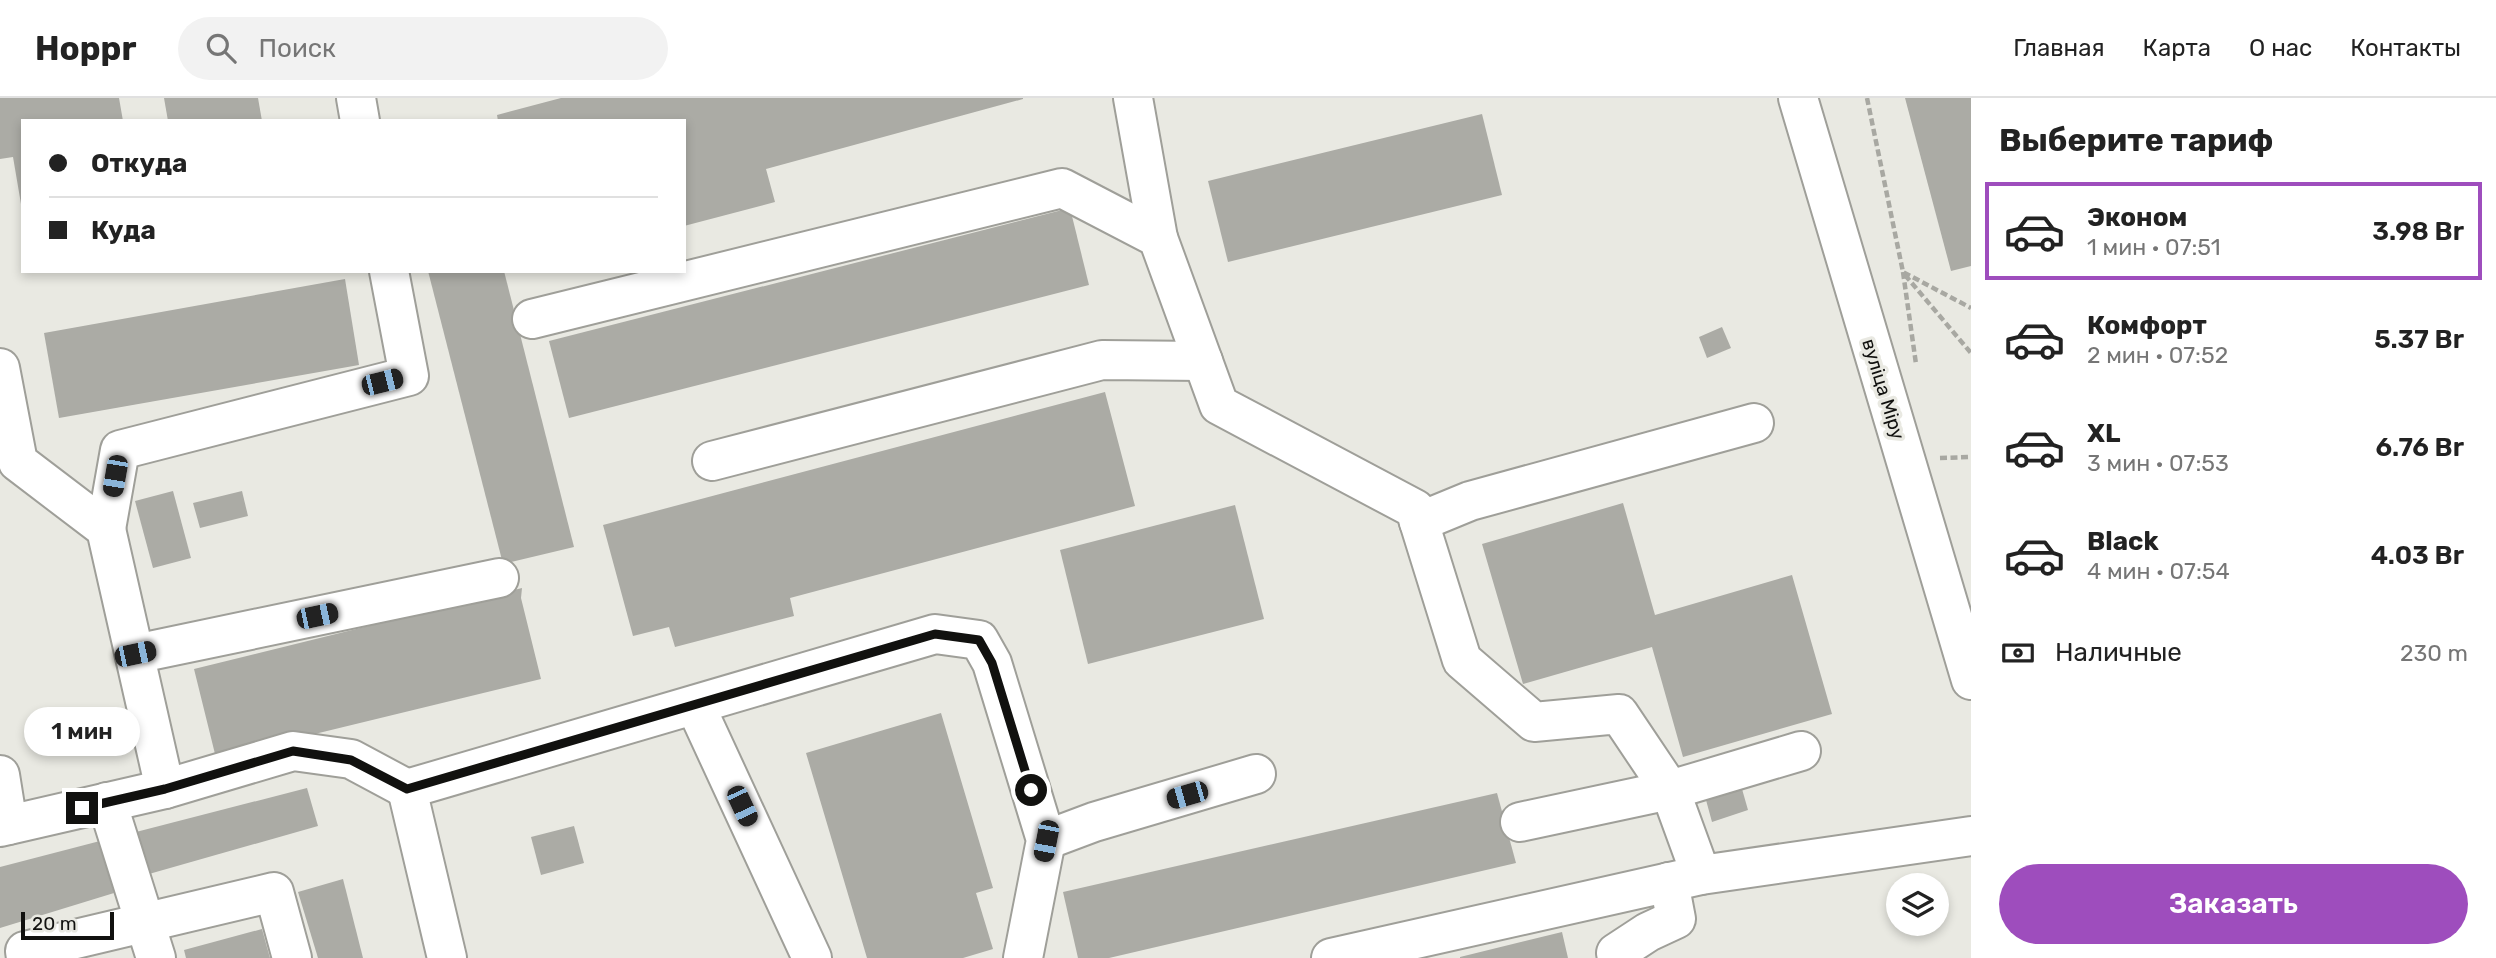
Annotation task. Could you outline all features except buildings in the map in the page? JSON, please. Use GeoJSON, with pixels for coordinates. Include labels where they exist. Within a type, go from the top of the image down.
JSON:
{"type":"FeatureCollection","features":[{"type":"Feature","properties":{"kind":"street"},"geometry":{"type":"LineString","coordinates":[[356,98],[360,119]]}},
{"type":"Feature","properties":{"kind":"street"},"geometry":{"type":"LineString","coordinates":[[1133,98],[1158,238],[1219,405],[1415,509],[1462,660],[1534,722],[1619,714],[1670,790],[1685,878],[1676,919],[1648,932],[1616,953],[1618,958]]}},
{"type":"Feature","properties":{"kind":"street","name":"вуліца Міру"},"geometry":{"type":"LineString","coordinates":[[1798,98],[1971,680]]}},
{"type":"Feature","properties":{"kind":"street"},"geometry":{"type":"LineString","coordinates":[[533,319],[1062,188],[1158,238]]}},
{"type":"Feature","properties":{"kind":"street"},"geometry":{"type":"LineString","coordinates":[[165,789],[106,529],[120,450],[409,376],[389,273]]}},
{"type":"Feature","properties":{"kind":"street"},"geometry":{"type":"LineString","coordinates":[[712,461],[1102,360],[1203,361]]}},
{"type":"Feature","properties":{"kind":"street"},"geometry":{"type":"LineString","coordinates":[[0,368],[18,462],[106,529]]}},
{"type":"Feature","properties":{"kind":"street"},"geometry":{"type":"LineString","coordinates":[[1419,522],[1470,500],[1754,423]]}},
{"type":"Feature","properties":{"kind":"street"},"geometry":{"type":"LineString","coordinates":[[135,654],[499,578]]}},
{"type":"Feature","properties":{"kind":"street"},"geometry":{"type":"LineString","coordinates":[[0,775],[4,826],[165,789],[293,751],[351,760],[407,789],[935,634],[979,640],[992,663],[1046,841],[1023,958]]}},
{"type":"Feature","properties":{"kind":"street"},"geometry":{"type":"LineString","coordinates":[[695,705],[812,958]]}},
{"type":"Feature","properties":{"kind":"street"},"geometry":{"type":"LineString","coordinates":[[1520,822],[1670,790],[1801,751]]}},
{"type":"Feature","properties":{"kind":"street"},"geometry":{"type":"LineString","coordinates":[[1046,841],[1094,822],[1256,774]]}},
{"type":"Feature","properties":{"kind":"street"},"geometry":{"type":"LineString","coordinates":[[407,789],[447,958]]}},
{"type":"Feature","properties":{"kind":"street"},"geometry":{"type":"LineString","coordinates":[[107,802],[151,941]]}},
{"type":"Feature","properties":{"kind":"street"},"geometry":{"type":"LineString","coordinates":[[1331,958],[1685,878],[1971,835]]}},
{"type":"Feature","properties":{"kind":"street"},"geometry":{"type":"LineString","coordinates":[[26,958],[25,951],[151,941],[274,892],[292,958]]}},
{"type":"Feature","properties":{"kind":"path"},"geometry":{"type":"LineString","coordinates":[[1867,98],[1903,272],[1971,353]]}},
{"type":"Feature","properties":{"kind":"path"},"geometry":{"type":"LineString","coordinates":[[1903,272],[1971,309]]}},
{"type":"Feature","properties":{"kind":"path"},"geometry":{"type":"LineString","coordinates":[[1930,458],[1971,457]]}},
{"type":"Feature","properties":{"kind":"route"},"geometry":{"type":"LineString","coordinates":[[82,808],[165,789],[293,751],[351,760],[407,789],[935,634],[979,640],[992,663],[1031,790]]}}]}
